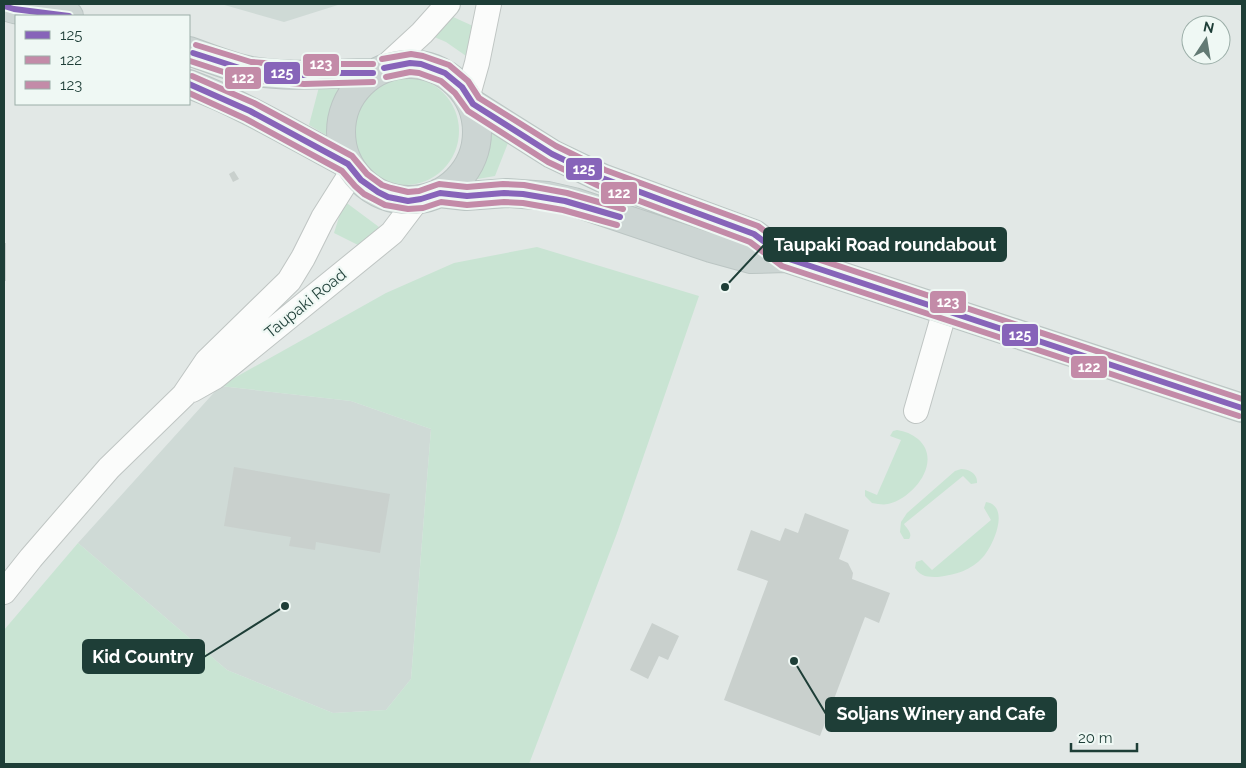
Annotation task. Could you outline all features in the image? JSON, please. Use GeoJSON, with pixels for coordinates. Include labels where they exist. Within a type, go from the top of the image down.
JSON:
{"type":"FeatureCollection","features":[{"type":"Feature","properties":{"kind":"main road"},"geometry":{"type":"LineString","coordinates":[[14,11],[58,15]]}},
{"type":"Feature","properties":{"kind":"main road"},"geometry":{"type":"LineString","coordinates":[[190,51],[248,70],[268,74],[304,75],[379,71],[410,63],[433,68],[454,80],[470,100],[552,154],[602,178],[754,234],[786,258]]}},
{"type":"Feature","properties":{"kind":"main road"},"geometry":{"type":"LineString","coordinates":[[350,168],[342,148],[340,135],[344,112],[355,91],[379,71]]}},
{"type":"Feature","properties":{"kind":"main road"},"geometry":{"type":"LineString","coordinates":[[190,84],[217,94],[262,116],[350,168],[374,190],[395,199],[507,193],[548,196],[574,202],[711,248],[751,258],[786,258],[1242,408]]}},
{"type":"Feature","properties":{"kind":"main road"},"geometry":{"type":"LineString","coordinates":[[428,197],[450,186],[468,166],[473,155],[477,141],[478,125],[470,100]]}},
{"type":"Feature","properties":{"kind":"street"},"geometry":{"type":"LineString","coordinates":[[379,71],[448,4]]}},
{"type":"Feature","properties":{"kind":"street"},"geometry":{"type":"LineString","coordinates":[[470,100],[489,4]]}},
{"type":"Feature","properties":{"kind":"street","name":"Taupaki Road"},"geometry":{"type":"LineString","coordinates":[[4,592],[31,558],[110,468],[184,395],[208,361],[289,281],[350,168]]}},
{"type":"Feature","properties":{"kind":"street","name":"Taupaki Road"},"geometry":{"type":"LineString","coordinates":[[184,395],[215,377],[363,257],[392,233],[428,197]]}},
{"type":"Feature","properties":{"kind":"street"},"geometry":{"type":"LineString","coordinates":[[916,411],[945,310]]}},
{"type":"Feature","properties":{"kind":"shaded area"},"geometry":{"type":"Polygon","coordinates":[[[221,4],[341,4],[284,22],[221,4]]]}},
{"type":"Feature","properties":{"kind":"shaded area"},"geometry":{"type":"Polygon","coordinates":[[[220,386],[351,401],[431,429],[411,679],[386,710],[333,713],[227,670],[78,543],[220,386]]]}},
{"type":"Feature","properties":{"kind":"green space"},"geometry":{"type":"Polygon","coordinates":[[[451,16],[473,26],[469,58],[446,42],[432,36],[451,16]]]}},
{"type":"Feature","properties":{"kind":"green space"},"geometry":{"type":"Polygon","coordinates":[[[405,77],[426,81],[443,93],[455,110],[459,131],[455,152],[443,169],[426,181],[405,185],[384,181],[367,169],[355,152],[351,131],[355,110],[367,93],[384,81],[405,77]]]}},
{"type":"Feature","properties":{"kind":"green space"},"geometry":{"type":"Polygon","coordinates":[[[345,84],[336,100],[326,135],[309,125],[319,87],[345,84]]]}},
{"type":"Feature","properties":{"kind":"green space"},"geometry":{"type":"Polygon","coordinates":[[[491,130],[508,143],[495,176],[472,180],[487,146],[491,130]]]}},
{"type":"Feature","properties":{"kind":"green space"},"geometry":{"type":"Polygon","coordinates":[[[344,201],[379,227],[360,246],[334,233],[344,201]]]}},
{"type":"Feature","properties":{"kind":"green space"},"geometry":{"type":"Polygon","coordinates":[[[537,247],[699,296],[617,533],[529,764],[4,764],[4,630],[78,543],[227,670],[333,713],[386,710],[411,679],[431,429],[351,401],[220,386],[386,293],[454,263],[537,247]]]}},
{"type":"Feature","properties":{"kind":"green space"},"geometry":{"type":"Polygon","coordinates":[[[893,431],[906,432],[918,439],[925,448],[928,458],[926,468],[916,487],[898,500],[888,504],[872,503],[865,496],[865,490],[877,495],[901,440],[890,436],[893,431]]]}},
{"type":"Feature","properties":{"kind":"green space"},"geometry":{"type":"Polygon","coordinates":[[[961,469],[972,473],[976,477],[977,483],[971,484],[963,476],[904,524],[910,535],[909,539],[904,539],[900,532],[901,522],[907,513],[955,471],[961,469]]]}},
{"type":"Feature","properties":{"kind":"green space"},"geometry":{"type":"Polygon","coordinates":[[[986,502],[993,505],[997,511],[999,518],[998,527],[987,552],[979,562],[963,571],[938,577],[928,577],[917,571],[915,568],[916,562],[922,560],[932,570],[991,520],[984,508],[986,502]]]}},
{"type":"Feature","properties":{"kind":"building"},"geometry":{"type":"Polygon","coordinates":[[[234,171],[239,179],[233,182],[229,174],[234,171]]]}},
{"type":"Feature","properties":{"kind":"building"},"geometry":{"type":"Polygon","coordinates":[[[4,243],[6,243],[6,281],[4,281],[4,243]]]}},
{"type":"Feature","properties":{"kind":"building"},"geometry":{"type":"Polygon","coordinates":[[[234,467],[390,494],[380,553],[316,542],[315,550],[289,546],[291,537],[224,526],[234,467]]]}},
{"type":"Feature","properties":{"kind":"building"},"geometry":{"type":"Polygon","coordinates":[[[805,513],[849,530],[839,559],[848,563],[853,573],[852,579],[890,593],[879,623],[865,617],[820,736],[724,700],[768,581],[737,570],[751,530],[780,541],[785,528],[798,533],[805,513]]]}},
{"type":"Feature","properties":{"kind":"building"},"geometry":{"type":"Polygon","coordinates":[[[652,623],[679,636],[668,660],[659,656],[648,679],[630,670],[652,623]]]}},
{"type":"Feature","properties":{"kind":"transit line","name":"125"},"geometry":{"type":"LineString","coordinates":[[4,6],[61,15]]}},
{"type":"Feature","properties":{"kind":"transit line","name":"123"},"geometry":{"type":"LineString","coordinates":[[196,45],[251,62],[304,66],[373,64]]}},
{"type":"Feature","properties":{"kind":"transit line","name":"125"},"geometry":{"type":"LineString","coordinates":[[193,53],[249,71],[304,75],[373,73]]}},
{"type":"Feature","properties":{"kind":"transit line","name":"123"},"geometry":{"type":"LineString","coordinates":[[382,59],[411,54],[449,65],[468,81],[479,98],[556,146],[605,170],[758,226],[790,250],[1242,399]]}},
{"type":"Feature","properties":{"kind":"transit line","name":"122"},"geometry":{"type":"LineString","coordinates":[[190,61],[248,80],[304,84],[373,82]]}},
{"type":"Feature","properties":{"kind":"transit line","name":"125"},"geometry":{"type":"LineString","coordinates":[[384,68],[410,63],[421,64],[445,73],[462,87],[473,104],[552,154],[602,178],[754,234],[786,258],[1242,408]]}},
{"type":"Feature","properties":{"kind":"transit line","name":"122"},"geometry":{"type":"LineString","coordinates":[[386,77],[410,72],[419,73],[441,81],[455,93],[468,111],[548,162],[599,186],[750,242],[782,266],[1239,416]]}},
{"type":"Feature","properties":{"kind":"transit line","name":"123"},"geometry":{"type":"LineString","coordinates":[[192,76],[254,103],[352,156],[367,174],[382,185],[391,188],[408,192],[419,191],[439,184],[467,187],[503,184],[524,185],[567,193],[623,209]]}},
{"type":"Feature","properties":{"kind":"transit line","name":"125"},"geometry":{"type":"LineString","coordinates":[[190,84],[250,111],[348,164],[361,180],[388,197],[408,201],[440,193],[467,196],[504,193],[523,194],[565,201],[620,217]]}},
{"type":"Feature","properties":{"kind":"transit line","name":"122"},"geometry":{"type":"LineString","coordinates":[[190,93],[246,119],[342,171],[364,194],[385,205],[408,209],[423,208],[441,202],[467,205],[504,202],[523,203],[563,210],[617,225]]}},
{"type":"Feature","properties":{"kind":"place","name":"Taupaki Road roundabout"},"geometry":{"type":"Point","coordinates":[725,287]}},
{"type":"Feature","properties":{"kind":"place","name":"Kid Country"},"geometry":{"type":"Point","coordinates":[285,606]}},
{"type":"Feature","properties":{"kind":"place","name":"Soljans Winery and Cafe"},"geometry":{"type":"Point","coordinates":[794,661]}}]}
